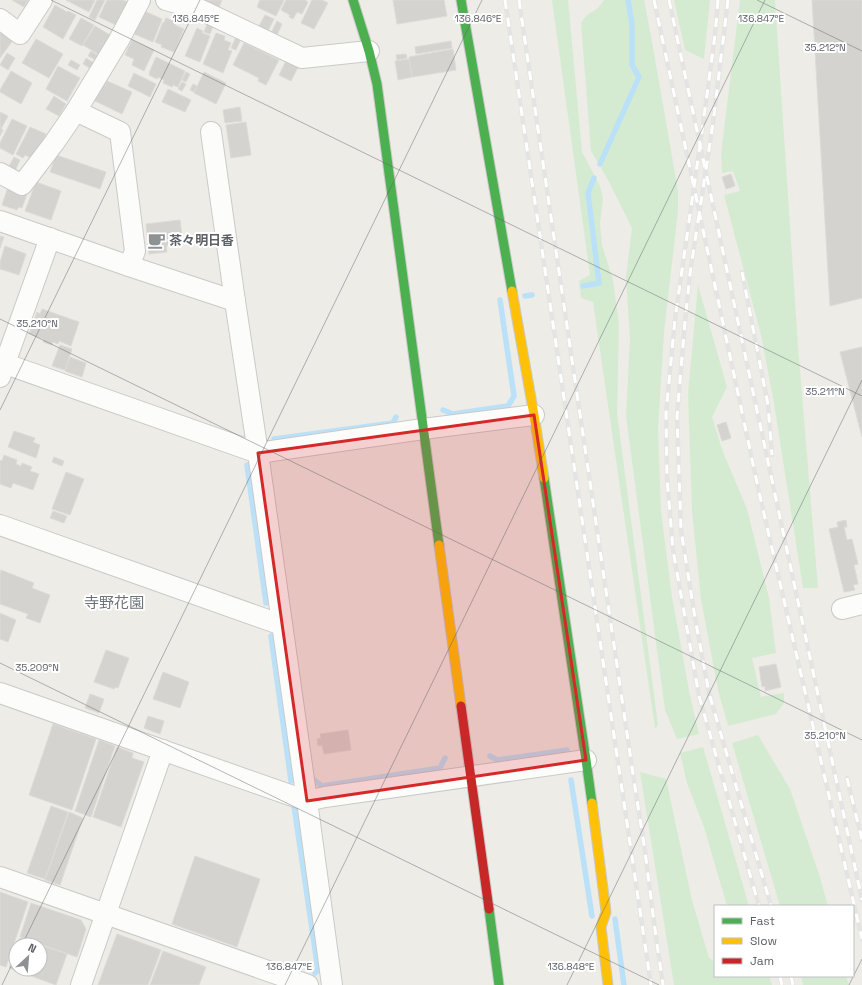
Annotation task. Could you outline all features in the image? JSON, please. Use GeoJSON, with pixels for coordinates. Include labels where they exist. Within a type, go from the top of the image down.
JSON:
{"type":"FeatureCollection","features":[{"type":"Feature","properties":{"kind":"street"},"geometry":{"type":"LineString","coordinates":[[0,19],[20,34],[42,0]]}},
{"type":"Feature","properties":{"kind":"street"},"geometry":{"type":"LineString","coordinates":[[0,173],[22,185],[76,111],[119,40],[140,0]]}},
{"type":"Feature","properties":{"kind":"street"},"geometry":{"type":"LineString","coordinates":[[166,0],[199,10],[302,58],[369,51]]}},
{"type":"Feature","properties":{"kind":"street"},"geometry":{"type":"LineString","coordinates":[[353,0],[369,51],[377,84],[499,985]]}},
{"type":"Feature","properties":{"kind":"street"},"geometry":{"type":"LineString","coordinates":[[461,0],[534,415],[586,760],[606,912],[601,927],[608,985]]}},
{"type":"Feature","properties":{"kind":"street"},"geometry":{"type":"LineString","coordinates":[[76,111],[120,132],[135,252],[129,266]]}},
{"type":"Feature","properties":{"kind":"street"},"geometry":{"type":"LineString","coordinates":[[211,132],[258,453],[332,985]]}},
{"type":"Feature","properties":{"kind":"street"},"geometry":{"type":"LineString","coordinates":[[0,221],[235,301]]}},
{"type":"Feature","properties":{"kind":"street"},"geometry":{"type":"LineString","coordinates":[[50,238],[2,368],[258,453],[423,429],[534,415]]}},
{"type":"Feature","properties":{"kind":"street"},"geometry":{"type":"LineString","coordinates":[[0,525],[282,625]]}},
{"type":"Feature","properties":{"kind":"street"},"geometry":{"type":"LineString","coordinates":[[842,609],[862,604]]}},
{"type":"Feature","properties":{"kind":"street"},"geometry":{"type":"LineString","coordinates":[[0,693],[307,801],[325,797],[586,760]]}},
{"type":"Feature","properties":{"kind":"street"},"geometry":{"type":"LineString","coordinates":[[81,985],[163,750]]}},
{"type":"Feature","properties":{"kind":"street"},"geometry":{"type":"LineString","coordinates":[[0,877],[308,985]]}},
{"type":"Feature","properties":{"kind":"highlighted area"},"geometry":{"type":"Polygon","coordinates":[[[534,415],[586,760],[307,801],[258,453],[534,415]]]}},
{"type":"Feature","properties":{"kind":"green space"},"geometry":{"type":"Polygon","coordinates":[[[552,0],[568,0],[582,152],[600,186],[603,198],[600,224],[602,245],[613,280],[619,325],[617,413],[658,725],[655,728],[593,302],[581,298],[579,281],[590,275],[552,0]]]}},
{"type":"Feature","properties":{"kind":"green space"},"geometry":{"type":"Polygon","coordinates":[[[604,0],[644,0],[678,191],[678,211],[664,332],[658,429],[661,511],[672,597],[690,696],[699,734],[677,739],[665,710],[626,416],[630,339],[626,277],[632,228],[608,180],[591,151],[581,23],[586,16],[598,8],[604,0]]]}},
{"type":"Feature","properties":{"kind":"green space"},"geometry":{"type":"Polygon","coordinates":[[[674,0],[710,0],[704,59],[685,50],[674,0]]]}},
{"type":"Feature","properties":{"kind":"green space"},"geometry":{"type":"Polygon","coordinates":[[[740,0],[775,0],[798,346],[818,588],[803,588],[774,403],[761,335],[724,195],[740,191],[733,171],[722,173],[721,154],[740,0]]]}},
{"type":"Feature","properties":{"kind":"green space"},"geometry":{"type":"Polygon","coordinates":[[[698,285],[727,387],[712,417],[723,452],[747,509],[769,598],[776,653],[752,658],[761,697],[784,693],[784,703],[776,714],[728,726],[718,690],[701,599],[692,512],[688,394],[698,285]]]}},
{"type":"Feature","properties":{"kind":"green space"},"geometry":{"type":"Polygon","coordinates":[[[758,735],[790,789],[819,874],[828,905],[780,905],[732,743],[758,735]]]}},
{"type":"Feature","properties":{"kind":"green space"},"geometry":{"type":"Polygon","coordinates":[[[703,747],[749,905],[727,905],[704,827],[687,783],[680,753],[703,747]]]}},
{"type":"Feature","properties":{"kind":"green space"},"geometry":{"type":"Polygon","coordinates":[[[640,772],[666,779],[692,900],[709,958],[714,961],[714,977],[769,977],[772,985],[674,985],[640,772]]]}},
{"type":"Feature","properties":{"kind":"green space"},"geometry":{"type":"Polygon","coordinates":[[[801,977],[846,977],[849,985],[803,985],[801,977]]]}},
{"type":"Feature","properties":{"kind":"building"},"geometry":{"type":"Polygon","coordinates":[[[12,0],[28,0],[24,7],[12,0]]]}},
{"type":"Feature","properties":{"kind":"building"},"geometry":{"type":"Polygon","coordinates":[[[66,0],[95,0],[89,12],[66,0]]]}},
{"type":"Feature","properties":{"kind":"building"},"geometry":{"type":"Polygon","coordinates":[[[97,0],[105,0],[95,20],[89,17],[97,0]]]}},
{"type":"Feature","properties":{"kind":"building"},"geometry":{"type":"Polygon","coordinates":[[[107,0],[123,0],[129,3],[118,26],[99,17],[107,0]]]}},
{"type":"Feature","properties":{"kind":"building"},"geometry":{"type":"Polygon","coordinates":[[[222,0],[219,7],[206,1],[222,0]]]}},
{"type":"Feature","properties":{"kind":"building"},"geometry":{"type":"Polygon","coordinates":[[[260,0],[284,0],[276,16],[257,7],[260,0]]]}},
{"type":"Feature","properties":{"kind":"building"},"geometry":{"type":"Polygon","coordinates":[[[286,0],[305,0],[308,2],[302,14],[297,12],[293,19],[289,17],[290,15],[281,10],[286,0]]]}},
{"type":"Feature","properties":{"kind":"building"},"geometry":{"type":"Polygon","coordinates":[[[312,0],[322,0],[328,3],[314,29],[301,23],[312,0]]]}},
{"type":"Feature","properties":{"kind":"building"},"geometry":{"type":"Polygon","coordinates":[[[393,0],[444,0],[447,16],[397,24],[393,0]]]}},
{"type":"Feature","properties":{"kind":"building"},"geometry":{"type":"Polygon","coordinates":[[[812,0],[862,0],[862,298],[830,306],[812,0]]]}},
{"type":"Feature","properties":{"kind":"building"},"geometry":{"type":"Polygon","coordinates":[[[55,5],[76,15],[63,39],[43,27],[55,5]]]}},
{"type":"Feature","properties":{"kind":"building"},"geometry":{"type":"Polygon","coordinates":[[[142,10],[162,19],[153,42],[132,33],[142,10]]]}},
{"type":"Feature","properties":{"kind":"building"},"geometry":{"type":"Polygon","coordinates":[[[265,15],[274,19],[268,31],[259,26],[265,15]]]}},
{"type":"Feature","properties":{"kind":"building"},"geometry":{"type":"Polygon","coordinates":[[[81,18],[94,25],[82,46],[69,39],[81,18]]]}},
{"type":"Feature","properties":{"kind":"building"},"geometry":{"type":"Polygon","coordinates":[[[166,18],[176,22],[175,25],[184,29],[174,52],[161,47],[162,45],[155,42],[166,18]]]}},
{"type":"Feature","properties":{"kind":"building"},"geometry":{"type":"Polygon","coordinates":[[[277,21],[282,24],[277,35],[271,33],[277,21]]]}},
{"type":"Feature","properties":{"kind":"building"},"geometry":{"type":"Polygon","coordinates":[[[207,24],[213,26],[210,34],[204,32],[207,24]]]}},
{"type":"Feature","properties":{"kind":"building"},"geometry":{"type":"Polygon","coordinates":[[[95,26],[110,35],[98,54],[83,45],[95,26]]]}},
{"type":"Feature","properties":{"kind":"building"},"geometry":{"type":"Polygon","coordinates":[[[197,28],[203,31],[202,33],[210,36],[200,62],[185,56],[197,28]]]}},
{"type":"Feature","properties":{"kind":"building"},"geometry":{"type":"Polygon","coordinates":[[[0,30],[13,40],[0,58],[0,30]]]}},
{"type":"Feature","properties":{"kind":"building"},"geometry":{"type":"Polygon","coordinates":[[[216,33],[225,36],[224,40],[231,43],[228,50],[232,51],[223,73],[203,64],[216,33]]]}},
{"type":"Feature","properties":{"kind":"building"},"geometry":{"type":"Polygon","coordinates":[[[236,37],[241,39],[236,50],[231,48],[236,37]]]}},
{"type":"Feature","properties":{"kind":"building"},"geometry":{"type":"Polygon","coordinates":[[[36,39],[63,54],[49,78],[22,63],[36,39]]]}},
{"type":"Feature","properties":{"kind":"building"},"geometry":{"type":"Polygon","coordinates":[[[132,40],[154,50],[144,71],[132,65],[134,59],[125,55],[132,40]]]}},
{"type":"Feature","properties":{"kind":"building"},"geometry":{"type":"Polygon","coordinates":[[[451,41],[452,48],[416,54],[415,47],[451,41]]]}},
{"type":"Feature","properties":{"kind":"building"},"geometry":{"type":"Polygon","coordinates":[[[244,43],[279,60],[266,85],[258,81],[259,78],[233,65],[244,43]]]}},
{"type":"Feature","properties":{"kind":"building"},"geometry":{"type":"Polygon","coordinates":[[[453,49],[456,70],[412,77],[409,57],[453,49]]]}},
{"type":"Feature","properties":{"kind":"building"},"geometry":{"type":"Polygon","coordinates":[[[91,51],[100,57],[98,61],[88,56],[91,51]]]}},
{"type":"Feature","properties":{"kind":"building"},"geometry":{"type":"Polygon","coordinates":[[[7,53],[15,58],[8,70],[0,65],[7,53]]]}},
{"type":"Feature","properties":{"kind":"building"},"geometry":{"type":"Polygon","coordinates":[[[406,54],[407,58],[397,60],[396,55],[406,54]]]}},
{"type":"Feature","properties":{"kind":"building"},"geometry":{"type":"Polygon","coordinates":[[[156,57],[185,71],[178,87],[173,85],[172,87],[163,83],[164,80],[158,77],[157,79],[149,75],[156,57]]]}},
{"type":"Feature","properties":{"kind":"building"},"geometry":{"type":"Polygon","coordinates":[[[86,58],[96,64],[93,70],[83,64],[86,58]]]}},
{"type":"Feature","properties":{"kind":"building"},"geometry":{"type":"Polygon","coordinates":[[[409,59],[412,77],[398,80],[395,61],[409,59]]]}},
{"type":"Feature","properties":{"kind":"building"},"geometry":{"type":"Polygon","coordinates":[[[71,60],[80,65],[77,70],[68,65],[71,60]]]}},
{"type":"Feature","properties":{"kind":"building"},"geometry":{"type":"Polygon","coordinates":[[[286,61],[298,67],[291,81],[279,75],[286,61]]]}},
{"type":"Feature","properties":{"kind":"building"},"geometry":{"type":"Polygon","coordinates":[[[58,66],[80,78],[67,101],[46,89],[58,66]]]}},
{"type":"Feature","properties":{"kind":"building"},"geometry":{"type":"Polygon","coordinates":[[[11,71],[32,83],[21,104],[0,92],[11,71]]]}},
{"type":"Feature","properties":{"kind":"building"},"geometry":{"type":"Polygon","coordinates":[[[186,72],[190,74],[186,82],[182,80],[186,72]]]}},
{"type":"Feature","properties":{"kind":"building"},"geometry":{"type":"Polygon","coordinates":[[[204,72],[226,83],[216,104],[194,93],[204,72]]]}},
{"type":"Feature","properties":{"kind":"building"},"geometry":{"type":"Polygon","coordinates":[[[134,73],[156,84],[150,97],[128,86],[134,73]]]}},
{"type":"Feature","properties":{"kind":"building"},"geometry":{"type":"Polygon","coordinates":[[[107,81],[132,92],[122,114],[93,100],[101,83],[105,85],[107,81]]]}},
{"type":"Feature","properties":{"kind":"building"},"geometry":{"type":"Polygon","coordinates":[[[182,82],[186,84],[182,91],[178,89],[182,82]]]}},
{"type":"Feature","properties":{"kind":"building"},"geometry":{"type":"Polygon","coordinates":[[[193,84],[197,86],[194,92],[190,90],[193,84]]]}},
{"type":"Feature","properties":{"kind":"building"},"geometry":{"type":"Polygon","coordinates":[[[168,89],[191,100],[185,112],[162,102],[168,89]]]}},
{"type":"Feature","properties":{"kind":"building"},"geometry":{"type":"Polygon","coordinates":[[[54,96],[66,104],[59,116],[46,109],[54,96]]]}},
{"type":"Feature","properties":{"kind":"building"},"geometry":{"type":"Polygon","coordinates":[[[240,107],[242,121],[225,123],[223,110],[240,107]]]}},
{"type":"Feature","properties":{"kind":"building"},"geometry":{"type":"Polygon","coordinates":[[[0,112],[8,116],[1,129],[3,130],[0,136],[0,112]]]}},
{"type":"Feature","properties":{"kind":"building"},"geometry":{"type":"Polygon","coordinates":[[[12,119],[27,126],[13,155],[0,148],[0,143],[12,119]]]}},
{"type":"Feature","properties":{"kind":"building"},"geometry":{"type":"Polygon","coordinates":[[[246,122],[251,155],[231,158],[226,125],[246,122]]]}},
{"type":"Feature","properties":{"kind":"building"},"geometry":{"type":"Polygon","coordinates":[[[30,127],[46,134],[33,159],[25,155],[23,158],[16,154],[30,127]]]}},
{"type":"Feature","properties":{"kind":"building"},"geometry":{"type":"Polygon","coordinates":[[[56,155],[106,172],[100,189],[50,172],[56,155]]]}},
{"type":"Feature","properties":{"kind":"building"},"geometry":{"type":"Polygon","coordinates":[[[14,157],[20,160],[15,171],[8,168],[14,157]]]}},
{"type":"Feature","properties":{"kind":"building"},"geometry":{"type":"Polygon","coordinates":[[[731,174],[735,186],[726,189],[722,177],[731,174]]]}},
{"type":"Feature","properties":{"kind":"building"},"geometry":{"type":"Polygon","coordinates":[[[36,182],[61,191],[51,220],[25,211],[36,182]]]}},
{"type":"Feature","properties":{"kind":"building"},"geometry":{"type":"Polygon","coordinates":[[[8,187],[27,194],[22,208],[19,207],[17,210],[2,205],[8,187]]]}},
{"type":"Feature","properties":{"kind":"building"},"geometry":{"type":"Polygon","coordinates":[[[180,220],[183,244],[166,246],[167,252],[149,254],[146,224],[180,220]]]}},
{"type":"Feature","properties":{"kind":"building"},"geometry":{"type":"Polygon","coordinates":[[[0,236],[4,237],[0,248],[0,236]]]}},
{"type":"Feature","properties":{"kind":"building"},"geometry":{"type":"Polygon","coordinates":[[[5,246],[26,254],[19,275],[0,269],[0,262],[5,246]]]}},
{"type":"Feature","properties":{"kind":"building"},"geometry":{"type":"Polygon","coordinates":[[[42,309],[79,322],[71,346],[59,341],[58,344],[53,342],[52,345],[43,342],[44,339],[29,334],[37,312],[40,314],[42,309]]]}},
{"type":"Feature","properties":{"kind":"building"},"geometry":{"type":"Polygon","coordinates":[[[60,345],[72,349],[65,370],[52,366],[60,345]]]}},
{"type":"Feature","properties":{"kind":"building"},"geometry":{"type":"Polygon","coordinates":[[[862,347],[862,437],[840,352],[862,347]]]}},
{"type":"Feature","properties":{"kind":"building"},"geometry":{"type":"Polygon","coordinates":[[[70,357],[86,363],[82,377],[65,371],[70,357]]]}},
{"type":"Feature","properties":{"kind":"building"},"geometry":{"type":"Polygon","coordinates":[[[726,422],[731,438],[722,441],[717,425],[726,422]]]}},
{"type":"Feature","properties":{"kind":"building"},"geometry":{"type":"Polygon","coordinates":[[[14,431],[35,438],[33,442],[40,445],[36,458],[8,447],[14,431]]]}},
{"type":"Feature","properties":{"kind":"building"},"geometry":{"type":"Polygon","coordinates":[[[4,455],[17,460],[16,464],[21,466],[22,463],[32,467],[30,471],[39,474],[33,490],[13,483],[11,488],[0,484],[0,460],[2,461],[4,455]]]}},
{"type":"Feature","properties":{"kind":"building"},"geometry":{"type":"Polygon","coordinates":[[[54,457],[64,461],[62,466],[52,462],[54,457]]]}},
{"type":"Feature","properties":{"kind":"building"},"geometry":{"type":"Polygon","coordinates":[[[66,472],[84,479],[70,515],[52,509],[66,472]]]}},
{"type":"Feature","properties":{"kind":"building"},"geometry":{"type":"Polygon","coordinates":[[[53,511],[67,516],[64,523],[50,518],[53,511]]]}},
{"type":"Feature","properties":{"kind":"building"},"geometry":{"type":"Polygon","coordinates":[[[846,520],[847,527],[844,527],[847,540],[852,539],[858,564],[854,565],[858,584],[853,585],[855,590],[844,592],[829,529],[838,527],[837,522],[846,520]]]}},
{"type":"Feature","properties":{"kind":"building"},"geometry":{"type":"Polygon","coordinates":[[[1,570],[34,583],[32,588],[50,595],[40,623],[26,618],[28,614],[0,604],[1,570]]]}},
{"type":"Feature","properties":{"kind":"building"},"geometry":{"type":"Polygon","coordinates":[[[0,613],[16,620],[8,642],[0,639],[0,613]]]}},
{"type":"Feature","properties":{"kind":"building"},"geometry":{"type":"Polygon","coordinates":[[[106,650],[129,658],[118,688],[115,687],[114,689],[94,682],[106,650]]]}},
{"type":"Feature","properties":{"kind":"building"},"geometry":{"type":"Polygon","coordinates":[[[776,664],[781,687],[765,691],[765,686],[762,687],[759,667],[776,664]]]}},
{"type":"Feature","properties":{"kind":"building"},"geometry":{"type":"Polygon","coordinates":[[[163,672],[189,682],[180,708],[153,699],[163,672]]]}},
{"type":"Feature","properties":{"kind":"building"},"geometry":{"type":"Polygon","coordinates":[[[90,694],[104,699],[99,713],[85,708],[90,694]]]}},
{"type":"Feature","properties":{"kind":"building"},"geometry":{"type":"Polygon","coordinates":[[[148,716],[164,721],[160,734],[144,728],[148,716]]]}},
{"type":"Feature","properties":{"kind":"building"},"geometry":{"type":"Polygon","coordinates":[[[53,724],[96,739],[72,810],[29,795],[53,724]]]}},
{"type":"Feature","properties":{"kind":"building"},"geometry":{"type":"Polygon","coordinates":[[[348,730],[351,750],[324,754],[322,745],[318,746],[317,739],[321,738],[320,734],[348,730]]]}},
{"type":"Feature","properties":{"kind":"building"},"geometry":{"type":"Polygon","coordinates":[[[99,740],[115,746],[91,817],[75,811],[99,740]]]}},
{"type":"Feature","properties":{"kind":"building"},"geometry":{"type":"Polygon","coordinates":[[[117,747],[133,753],[132,758],[144,762],[121,827],[93,817],[117,747]]]}},
{"type":"Feature","properties":{"kind":"building"},"geometry":{"type":"Polygon","coordinates":[[[51,806],[68,812],[45,879],[27,873],[51,806]]]}},
{"type":"Feature","properties":{"kind":"building"},"geometry":{"type":"Polygon","coordinates":[[[69,812],[83,818],[60,885],[45,880],[69,812]]]}},
{"type":"Feature","properties":{"kind":"building"},"geometry":{"type":"Polygon","coordinates":[[[195,856],[260,879],[237,947],[172,924],[195,856]]]}},
{"type":"Feature","properties":{"kind":"building"},"geometry":{"type":"Polygon","coordinates":[[[0,892],[28,902],[16,937],[8,937],[8,961],[6,967],[0,965],[0,892]]]}},
{"type":"Feature","properties":{"kind":"building"},"geometry":{"type":"Polygon","coordinates":[[[31,903],[81,920],[86,929],[77,957],[48,947],[48,937],[20,937],[31,903]]]}},
{"type":"Feature","properties":{"kind":"building"},"geometry":{"type":"Polygon","coordinates":[[[117,934],[161,950],[148,985],[98,985],[117,934]]]}},
{"type":"Feature","properties":{"kind":"building"},"geometry":{"type":"Polygon","coordinates":[[[48,948],[67,954],[56,985],[34,977],[48,977],[48,948]]]}},
{"type":"Feature","properties":{"kind":"building"},"geometry":{"type":"Polygon","coordinates":[[[163,951],[206,967],[199,985],[150,985],[163,951]]]}},
{"type":"Feature","properties":{"kind":"waterway"},"geometry":{"type":"LineString","coordinates":[[600,164],[639,77],[632,65],[632,24],[628,0]]}},
{"type":"Feature","properties":{"kind":"waterway"},"geometry":{"type":"LineString","coordinates":[[583,286],[599,283],[588,193],[594,178]]}},
{"type":"Feature","properties":{"kind":"waterway"},"geometry":{"type":"LineString","coordinates":[[525,296],[532,295]]}},
{"type":"Feature","properties":{"kind":"waterway"},"geometry":{"type":"LineString","coordinates":[[443,410],[453,414],[508,406],[514,396],[500,300]]}},
{"type":"Feature","properties":{"kind":"waterway"},"geometry":{"type":"LineString","coordinates":[[274,439],[393,423],[396,417]]}},
{"type":"Feature","properties":{"kind":"waterway"},"geometry":{"type":"LineString","coordinates":[[247,465],[266,603]]}},
{"type":"Feature","properties":{"kind":"waterway"},"geometry":{"type":"LineString","coordinates":[[271,636],[291,781]]}},
{"type":"Feature","properties":{"kind":"waterway"},"geometry":{"type":"LineString","coordinates":[[490,756],[497,760],[567,750]]}},
{"type":"Feature","properties":{"kind":"waterway"},"geometry":{"type":"LineString","coordinates":[[314,780],[322,786],[440,768],[445,758]]}},
{"type":"Feature","properties":{"kind":"waterway"},"geometry":{"type":"LineString","coordinates":[[571,780],[592,916]]}},
{"type":"Feature","properties":{"kind":"waterway"},"geometry":{"type":"LineString","coordinates":[[294,806],[318,970],[315,973]]}},
{"type":"Feature","properties":{"kind":"waterway"},"geometry":{"type":"LineString","coordinates":[[615,919],[624,985]]}},
{"type":"Feature","properties":{"kind":"railway"},"geometry":{"type":"LineString","coordinates":[[505,0],[651,985]]}},
{"type":"Feature","properties":{"kind":"railway"},"geometry":{"type":"LineString","coordinates":[[519,0],[645,851],[663,985]]}},
{"type":"Feature","properties":{"kind":"railway"},"geometry":{"type":"LineString","coordinates":[[654,0],[759,492],[862,939]]}},
{"type":"Feature","properties":{"kind":"railway"},"geometry":{"type":"LineString","coordinates":[[669,0],[862,900]]}},
{"type":"Feature","properties":{"kind":"railway"},"geometry":{"type":"LineString","coordinates":[[718,0],[715,35],[675,319],[666,413],[667,478],[673,550],[699,696],[759,905]]}},
{"type":"Feature","properties":{"kind":"railway"},"geometry":{"type":"LineString","coordinates":[[728,0],[713,123],[690,274],[685,322],[677,416],[681,530],[709,693],[771,905]]}},
{"type":"Feature","properties":{"kind":"railway"},"geometry":{"type":"LineString","coordinates":[[742,272],[768,405],[772,455]]}},
{"type":"Feature","properties":{"kind":"railway"},"geometry":{"type":"LineString","coordinates":[[847,778],[862,840]]}},
{"type":"Feature","properties":{"kind":"railway"},"geometry":{"type":"LineString","coordinates":[[780,977],[782,985]]}},
{"type":"Feature","properties":{"kind":"railway"},"geometry":{"type":"LineString","coordinates":[[791,977],[793,985]]}},
{"type":"Feature","properties":{"kind":"traffic: fast"},"geometry":{"type":"LineString","coordinates":[[353,0],[369,51],[377,84],[439,545]]}},
{"type":"Feature","properties":{"kind":"traffic: fast"},"geometry":{"type":"LineString","coordinates":[[461,0],[512,291]]}},
{"type":"Feature","properties":{"kind":"traffic: fast"},"geometry":{"type":"LineString","coordinates":[[544,478],[592,803]]}},
{"type":"Feature","properties":{"kind":"traffic: fast"},"geometry":{"type":"LineString","coordinates":[[489,909],[499,985]]}},
{"type":"Feature","properties":{"kind":"traffic: slow"},"geometry":{"type":"LineString","coordinates":[[512,291],[544,478]]}},
{"type":"Feature","properties":{"kind":"traffic: slow"},"geometry":{"type":"LineString","coordinates":[[439,545],[461,706]]}},
{"type":"Feature","properties":{"kind":"traffic: slow"},"geometry":{"type":"LineString","coordinates":[[592,803],[606,912],[601,927],[608,985]]}},
{"type":"Feature","properties":{"kind":"traffic: jam"},"geometry":{"type":"LineString","coordinates":[[461,706],[489,909]]}},
{"type":"Feature","properties":{"kind":"place","name":"茶々明日香"},"geometry":{"type":"Point","coordinates":[156,240]}},
{"type":"Feature","properties":{"kind":"district","name":"寺野花園"},"geometry":{"type":"Point","coordinates":[114,603]}}]}
